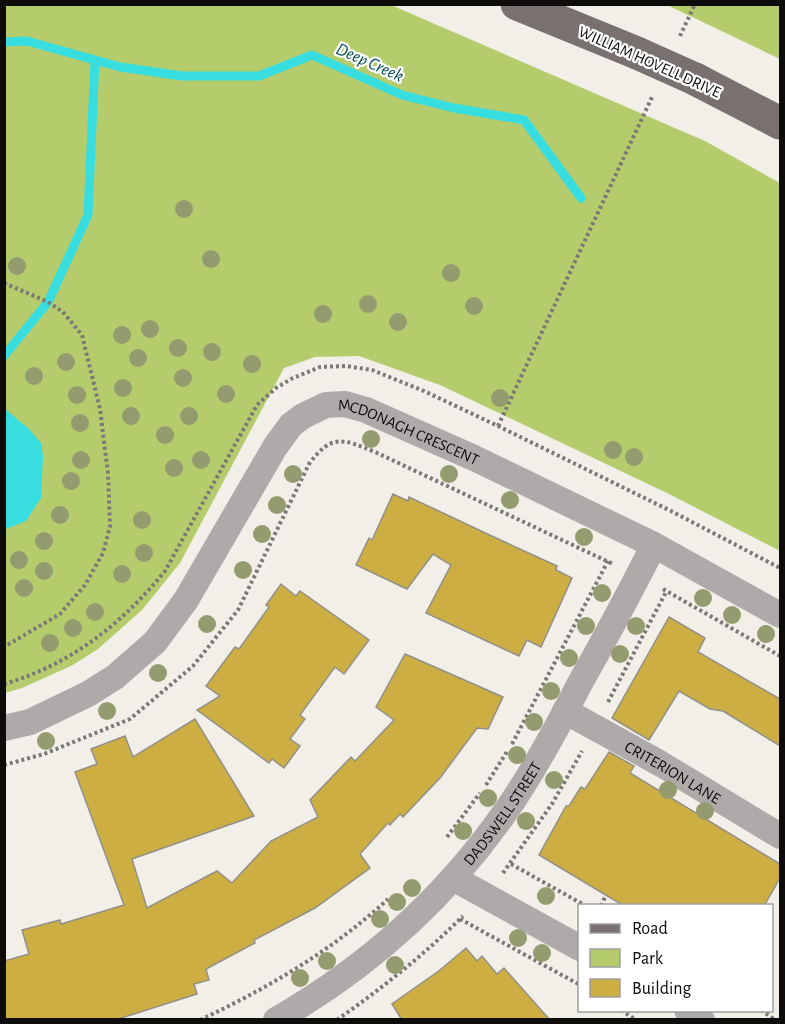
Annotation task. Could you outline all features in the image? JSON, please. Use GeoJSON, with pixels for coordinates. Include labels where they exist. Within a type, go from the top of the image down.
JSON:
{"type":"FeatureCollection","features":[{"type":"Feature","properties":{"kind":"main road","name":"WILLIAM HOVELL DRIVE"},"geometry":{"type":"LineString","coordinates":[[517,4],[695,79],[780,123]]}},
{"type":"Feature","properties":{"kind":"street","name":"MCDONAGH CRESCENT"},"geometry":{"type":"LineString","coordinates":[[4,728],[30,722],[88,694],[115,677],[155,642],[191,591],[275,447],[291,425],[303,416],[326,405],[345,404],[366,410],[474,458],[654,545],[780,615]]}},
{"type":"Feature","properties":{"kind":"street","name":"DADSWELL STREET"},"geometry":{"type":"LineString","coordinates":[[276,1020],[317,996],[389,942],[453,878],[506,812],[566,711],[654,545]]}},
{"type":"Feature","properties":{"kind":"street","name":"CRITERION LANE"},"geometry":{"type":"LineString","coordinates":[[566,711],[661,764],[780,836]]}},
{"type":"Feature","properties":{"kind":"street"},"geometry":{"type":"LineString","coordinates":[[453,878],[578,947]]}},
{"type":"Feature","properties":{"kind":"street"},"geometry":{"type":"LineString","coordinates":[[689,1012],[702,1020]]}},
{"type":"Feature","properties":{"kind":"path"},"geometry":{"type":"LineString","coordinates":[[680,37],[695,4]]}},
{"type":"Feature","properties":{"kind":"path"},"geometry":{"type":"LineString","coordinates":[[498,426],[655,91]]}},
{"type":"Feature","properties":{"kind":"path"},"geometry":{"type":"LineString","coordinates":[[4,283],[48,302],[63,312],[81,335],[87,351],[100,409],[108,473],[110,526],[103,553],[86,585],[60,614],[4,647]]}},
{"type":"Feature","properties":{"kind":"path"},"geometry":{"type":"LineString","coordinates":[[4,684],[52,666],[90,645],[146,594],[165,571],[256,405],[291,379],[320,368],[346,366],[372,370],[424,391],[670,511],[780,568]]}},
{"type":"Feature","properties":{"kind":"path"},"geometry":{"type":"LineString","coordinates":[[4,765],[44,754],[130,719],[193,666],[238,610],[309,464],[320,449],[331,442],[353,443],[375,452],[608,561],[780,656]]}},
{"type":"Feature","properties":{"kind":"path"},"geometry":{"type":"LineString","coordinates":[[445,840],[511,746],[608,561]]}},
{"type":"Feature","properties":{"kind":"path"},"geometry":{"type":"LineString","coordinates":[[510,864],[582,904]]}},
{"type":"Feature","properties":{"kind":"path"},"geometry":{"type":"LineString","coordinates":[[200,1020],[245,999],[292,972],[340,938],[394,894]]}},
{"type":"Feature","properties":{"kind":"path"},"geometry":{"type":"LineString","coordinates":[[602,904],[605,897]]}},
{"type":"Feature","properties":{"kind":"path"},"geometry":{"type":"LineString","coordinates":[[460,919],[578,984]]}},
{"type":"Feature","properties":{"kind":"path"},"geometry":{"type":"LineString","coordinates":[[623,1012],[636,1020]]}},
{"type":"Feature","properties":{"kind":"green space"},"geometry":{"type":"Polygon","coordinates":[[[5,5],[391,5],[705,141],[780,183],[780,551],[669,494],[440,385],[359,356],[315,357],[284,368],[180,563],[142,610],[98,649],[73,665],[22,688],[5,693],[5,5]]]}},
{"type":"Feature","properties":{"kind":"green space"},"geometry":{"type":"Polygon","coordinates":[[[667,5],[780,5],[780,59],[667,5]]]}},
{"type":"Feature","properties":{"kind":"water"},"geometry":{"type":"Polygon","coordinates":[[[5,409],[29,429],[41,443],[43,456],[41,498],[26,521],[6,529],[5,409]]]}},
{"type":"Feature","properties":{"kind":"building"},"geometry":{"type":"Polygon","coordinates":[[[393,494],[408,501],[409,497],[557,566],[556,570],[572,578],[541,647],[527,640],[519,656],[426,613],[451,565],[433,554],[407,589],[356,565],[369,538],[372,540],[393,494]]]}},
{"type":"Feature","properties":{"kind":"building"},"geometry":{"type":"Polygon","coordinates":[[[281,584],[296,596],[300,591],[369,640],[344,674],[335,667],[300,715],[305,719],[290,739],[300,746],[284,768],[272,759],[269,763],[197,710],[220,696],[206,686],[235,647],[239,649],[269,607],[266,605],[281,584]]]}},
{"type":"Feature","properties":{"kind":"building"},"geometry":{"type":"Polygon","coordinates":[[[669,617],[705,638],[698,652],[780,699],[780,746],[723,711],[710,709],[679,691],[649,740],[612,718],[669,617]]]}},
{"type":"Feature","properties":{"kind":"building"},"geometry":{"type":"Polygon","coordinates":[[[405,654],[503,697],[488,729],[477,728],[440,778],[403,817],[400,814],[390,825],[388,823],[360,854],[370,868],[315,908],[254,940],[255,943],[206,969],[209,980],[194,984],[197,994],[115,1020],[4,1020],[4,961],[29,954],[22,930],[60,920],[61,924],[124,905],[75,772],[97,764],[91,749],[125,736],[133,757],[195,719],[254,816],[132,859],[147,908],[217,871],[232,883],[271,841],[318,817],[310,800],[351,757],[355,761],[394,720],[376,707],[405,654]]]}},
{"type":"Feature","properties":{"kind":"building"},"geometry":{"type":"Polygon","coordinates":[[[609,752],[634,766],[630,773],[780,864],[780,878],[765,904],[621,904],[539,855],[566,806],[569,806],[581,787],[585,789],[609,752]]]}},
{"type":"Feature","properties":{"kind":"building"},"geometry":{"type":"Polygon","coordinates":[[[466,948],[477,961],[482,956],[497,974],[504,968],[550,1020],[402,1020],[392,1004],[440,970],[466,948]]]}},
{"type":"Feature","properties":{"kind":"waterway","name":"Deep Creek"},"geometry":{"type":"LineString","coordinates":[[4,42],[27,41],[120,67],[182,76],[259,76],[312,55],[402,95],[454,108],[524,120],[581,198]]}},
{"type":"Feature","properties":{"kind":"waterway"},"geometry":{"type":"LineString","coordinates":[[4,356],[48,302],[88,215],[95,60]]}}]}
